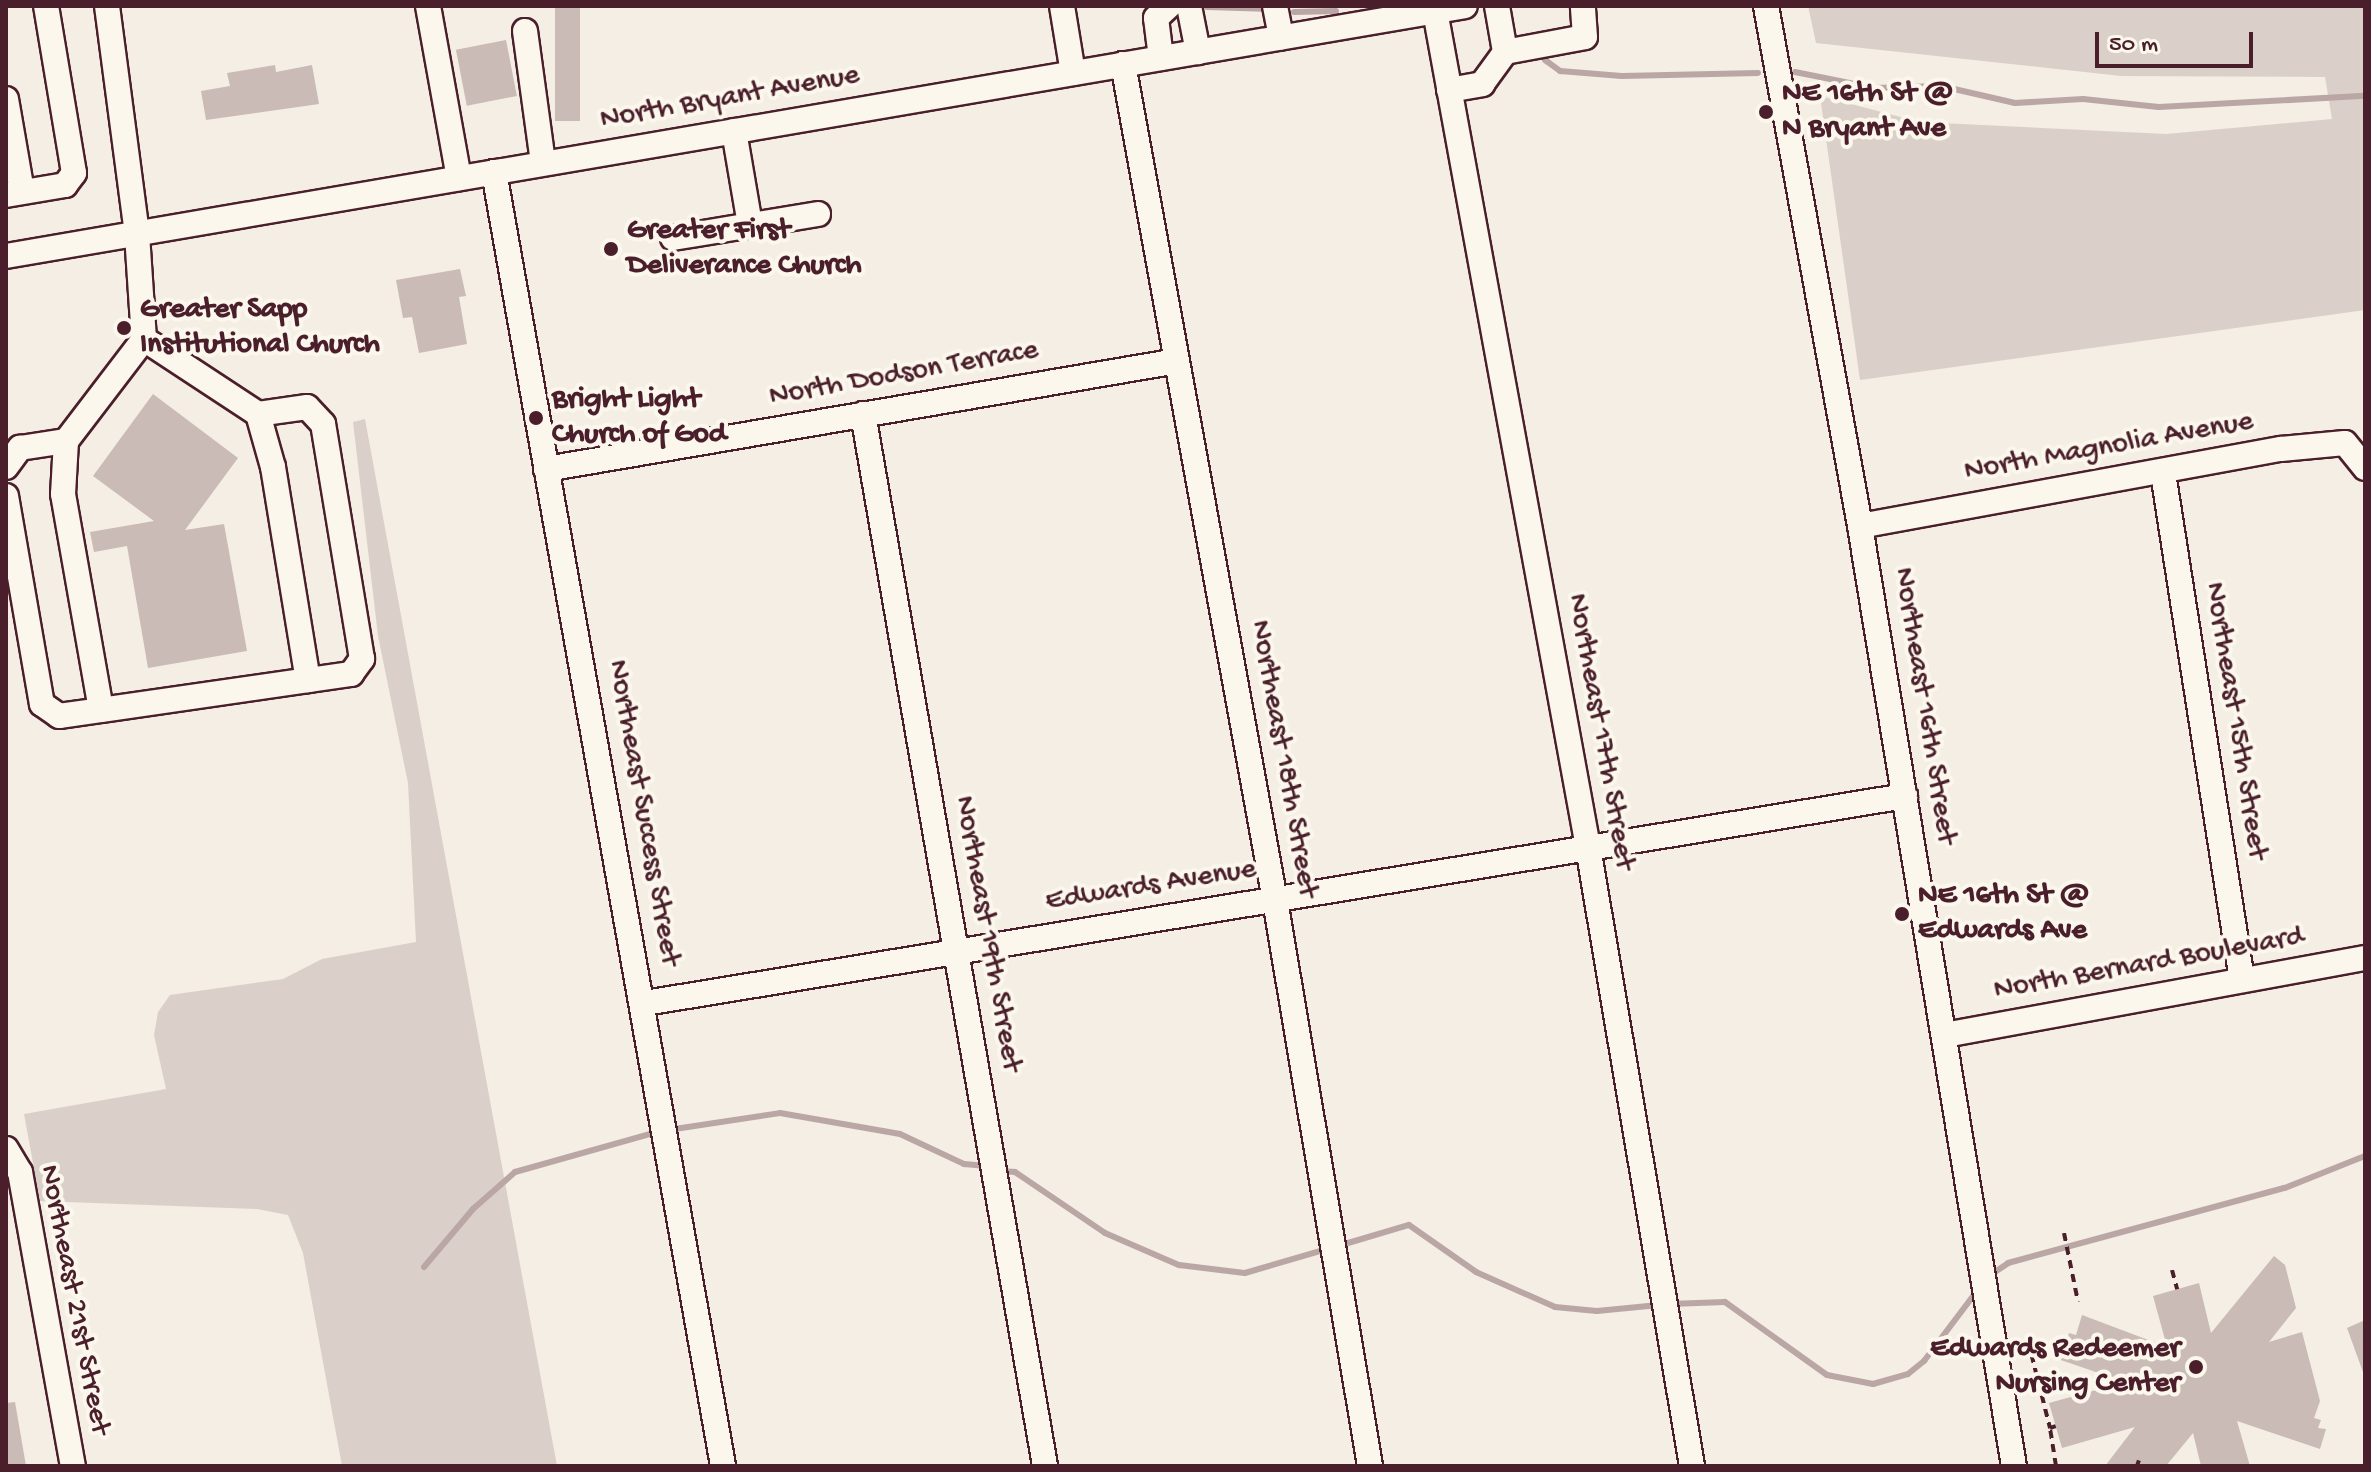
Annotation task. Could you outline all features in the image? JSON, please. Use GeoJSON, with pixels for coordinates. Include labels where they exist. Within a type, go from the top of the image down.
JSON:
{"type":"FeatureCollection","features":[{"type":"Feature","properties":{"kind":"street"},"geometry":{"type":"LineString","coordinates":[[6,99],[14,193],[65,185],[74,173],[46,6]]}},
{"type":"Feature","properties":{"kind":"street"},"geometry":{"type":"LineString","coordinates":[[101,710],[63,494],[66,441],[144,339],[137,234],[107,6]]}},
{"type":"Feature","properties":{"kind":"street"},"geometry":{"type":"LineString","coordinates":[[428,6],[459,178]]}},
{"type":"Feature","properties":{"kind":"street"},"geometry":{"type":"LineString","coordinates":[[1062,6],[1073,73]]}},
{"type":"Feature","properties":{"kind":"street"},"geometry":{"type":"LineString","coordinates":[[1161,58],[1156,18],[1169,6]]}},
{"type":"Feature","properties":{"kind":"street"},"geometry":{"type":"LineString","coordinates":[[1189,6],[1198,52]]}},
{"type":"Feature","properties":{"kind":"street"},"geometry":{"type":"LineString","coordinates":[[1275,6],[1281,37]]}},
{"type":"Feature","properties":{"kind":"street","name":"North Bryant Avenue"},"geometry":{"type":"LineString","coordinates":[[6,256],[1198,52],[1281,37],[1354,15],[1435,11],[1465,6]]}},
{"type":"Feature","properties":{"kind":"street"},"geometry":{"type":"LineString","coordinates":[[1497,6],[1505,52]]}},
{"type":"Feature","properties":{"kind":"street"},"geometry":{"type":"LineString","coordinates":[[1449,90],[1482,84],[1505,52],[1585,37],[1583,6]]}},
{"type":"Feature","properties":{"kind":"street","name":"Northeast 16th Street"},"geometry":{"type":"LineString","coordinates":[[1766,6],[1860,526],[2014,1466]]}},
{"type":"Feature","properties":{"kind":"street","name":"Northeast 17th Street"},"geometry":{"type":"LineString","coordinates":[[1435,11],[1588,847],[1692,1466]]}},
{"type":"Feature","properties":{"kind":"street"},"geometry":{"type":"LineString","coordinates":[[525,31],[543,163]]}},
{"type":"Feature","properties":{"kind":"street","name":"Northeast 18th Street"},"geometry":{"type":"LineString","coordinates":[[1123,64],[1275,900],[1370,1466]]}},
{"type":"Feature","properties":{"kind":"street"},"geometry":{"type":"LineString","coordinates":[[734,131],[750,225]]}},
{"type":"Feature","properties":{"kind":"street","name":"Northeast Success Street"},"geometry":{"type":"LineString","coordinates":[[494,172],[645,1003],[723,1466]]}},
{"type":"Feature","properties":{"kind":"street"},"geometry":{"type":"LineString","coordinates":[[673,238],[818,214]]}},
{"type":"Feature","properties":{"kind":"street"},"geometry":{"type":"LineString","coordinates":[[144,339],[258,414],[273,467],[308,680]]}},
{"type":"Feature","properties":{"kind":"street","name":"North Dodson Terrace"},"geometry":{"type":"LineString","coordinates":[[546,469],[1177,361]]}},
{"type":"Feature","properties":{"kind":"street"},"geometry":{"type":"LineString","coordinates":[[6,496],[42,704],[59,716],[351,674],[362,659],[323,424],[307,407],[258,414]]}},
{"type":"Feature","properties":{"kind":"street","name":"Northeast 19th Street"},"geometry":{"type":"LineString","coordinates":[[863,414],[1045,1466]]}},
{"type":"Feature","properties":{"kind":"street"},"geometry":{"type":"LineString","coordinates":[[6,467],[20,448],[66,441]]}},
{"type":"Feature","properties":{"kind":"street","name":"North Magnolia Avenue"},"geometry":{"type":"LineString","coordinates":[[1860,526],[2281,449],[2345,443],[2364,465]]}},
{"type":"Feature","properties":{"kind":"street","name":"Northeast 15th Street"},"geometry":{"type":"LineString","coordinates":[[2163,473],[2242,980]]}},
{"type":"Feature","properties":{"kind":"street","name":"Edwards Avenue"},"geometry":{"type":"LineString","coordinates":[[645,1003],[1905,796]]}},
{"type":"Feature","properties":{"kind":"street","name":"North Bernard Boulevard"},"geometry":{"type":"LineString","coordinates":[[1945,1035],[2365,958]]}},
{"type":"Feature","properties":{"kind":"street","name":"Northeast 21st Street"},"geometry":{"type":"LineString","coordinates":[[6,1149],[20,1172],[73,1466]]}},
{"type":"Feature","properties":{"kind":"path"},"geometry":{"type":"LineString","coordinates":[[2064,1233],[2078,1302]]}},
{"type":"Feature","properties":{"kind":"path"},"geometry":{"type":"LineString","coordinates":[[2172,1270],[2177,1289]]}},
{"type":"Feature","properties":{"kind":"path"},"geometry":{"type":"LineString","coordinates":[[2028,1341],[2053,1427],[2056,1466]]}},
{"type":"Feature","properties":{"kind":"shaded area"},"geometry":{"type":"Polygon","coordinates":[[[1808,6],[2365,6],[2365,310],[1860,380],[1820,96],[1920,122],[2166,134],[2332,119],[2325,77],[2121,76],[1816,43],[1808,6]]]}},
{"type":"Feature","properties":{"kind":"shaded area"},"geometry":{"type":"Polygon","coordinates":[[[365,419],[557,1466],[342,1466],[303,1253],[288,1215],[257,1209],[40,1201],[24,1114],[166,1089],[154,1035],[158,1012],[170,995],[283,979],[322,959],[416,942],[408,783],[378,636],[353,422],[365,419]]]}},
{"type":"Feature","properties":{"kind":"building"},"geometry":{"type":"Polygon","coordinates":[[[555,6],[580,6],[580,121],[555,121],[555,6]]]}},
{"type":"Feature","properties":{"kind":"building"},"geometry":{"type":"Polygon","coordinates":[[[506,40],[517,96],[467,106],[456,50],[506,40]]]}},
{"type":"Feature","properties":{"kind":"building"},"geometry":{"type":"Polygon","coordinates":[[[275,65],[276,72],[312,65],[319,104],[206,120],[201,91],[230,86],[227,73],[275,65]]]}},
{"type":"Feature","properties":{"kind":"building"},"geometry":{"type":"Polygon","coordinates":[[[460,269],[466,296],[459,297],[467,344],[419,353],[412,317],[403,318],[396,280],[460,269]]]}},
{"type":"Feature","properties":{"kind":"building"},"geometry":{"type":"Polygon","coordinates":[[[153,394],[238,458],[185,530],[224,524],[247,651],[148,668],[127,546],[94,552],[90,532],[154,521],[93,476],[153,394]]]}},
{"type":"Feature","properties":{"kind":"building","name":"Edwards Redeemer Nursing Center"},"geometry":{"type":"Polygon","coordinates":[[[2274,1256],[2285,1265],[2296,1308],[2269,1342],[2302,1332],[2320,1401],[2314,1418],[2321,1420],[2318,1428],[2326,1429],[2320,1449],[2237,1421],[2250,1466],[2201,1466],[2193,1433],[2166,1466],[2105,1466],[2135,1427],[2062,1448],[2049,1403],[2125,1382],[2052,1357],[2060,1338],[2067,1341],[2069,1333],[2076,1335],[2082,1315],[2167,1347],[2153,1296],[2199,1283],[2211,1333],[2274,1256]]]}},
{"type":"Feature","properties":{"kind":"building"},"geometry":{"type":"Polygon","coordinates":[[[2365,1320],[2365,1372],[2363,1372],[2347,1328],[2365,1320]]]}},
{"type":"Feature","properties":{"kind":"building"},"geometry":{"type":"Polygon","coordinates":[[[15,1402],[26,1466],[6,1466],[6,1403],[15,1402]]]}},
{"type":"Feature","properties":{"kind":"waterway"},"geometry":{"type":"LineString","coordinates":[[1207,7],[1272,9]]}},
{"type":"Feature","properties":{"kind":"waterway"},"geometry":{"type":"LineString","coordinates":[[1294,12],[1336,11]]}},
{"type":"Feature","properties":{"kind":"waterway"},"geometry":{"type":"LineString","coordinates":[[1545,60],[1560,71],[1622,76],[1758,73]]}},
{"type":"Feature","properties":{"kind":"waterway"},"geometry":{"type":"LineString","coordinates":[[1795,72],[1875,88],[1941,86],[2015,103],[2083,99],[2159,107],[2365,96]]}},
{"type":"Feature","properties":{"kind":"waterway"},"geometry":{"type":"LineString","coordinates":[[668,1130],[780,1113],[900,1134],[964,1164],[987,1166]]}},
{"type":"Feature","properties":{"kind":"waterway"},"geometry":{"type":"LineString","coordinates":[[424,1267],[473,1209],[515,1172],[657,1132]]}},
{"type":"Feature","properties":{"kind":"waterway"},"geometry":{"type":"LineString","coordinates":[[1989,1276],[2008,1263],[2285,1188],[2365,1156]]}},
{"type":"Feature","properties":{"kind":"waterway"},"geometry":{"type":"LineString","coordinates":[[1001,1171],[1015,1172],[1105,1233],[1179,1265],[1245,1273],[1327,1249]]}},
{"type":"Feature","properties":{"kind":"waterway"},"geometry":{"type":"LineString","coordinates":[[1338,1246],[1409,1225],[1476,1272],[1555,1307],[1597,1311],[1659,1305]]}},
{"type":"Feature","properties":{"kind":"waterway"},"geometry":{"type":"LineString","coordinates":[[1670,1304],[1725,1302],[1827,1375],[1873,1384],[1908,1374],[1924,1361],[1977,1291]]}},
{"type":"Feature","properties":{"kind":"place","name":"NE 16th St @ N Bryant Ave"},"geometry":{"type":"Point","coordinates":[1766,112]}},
{"type":"Feature","properties":{"kind":"place","name":"Greater First Deliverance Church"},"geometry":{"type":"Point","coordinates":[611,249]}},
{"type":"Feature","properties":{"kind":"place","name":"Greater Sapp Institutional Church"},"geometry":{"type":"Point","coordinates":[124,328]}},
{"type":"Feature","properties":{"kind":"place","name":"Bright Light Church of God"},"geometry":{"type":"Point","coordinates":[536,418]}},
{"type":"Feature","properties":{"kind":"place","name":"NE 16th St @ Edwards Ave"},"geometry":{"type":"Point","coordinates":[1902,914]}},
{"type":"Feature","properties":{"kind":"place","name":"Edwards Redeemer Nursing Center"},"geometry":{"type":"Point","coordinates":[2196,1367]}}]}
